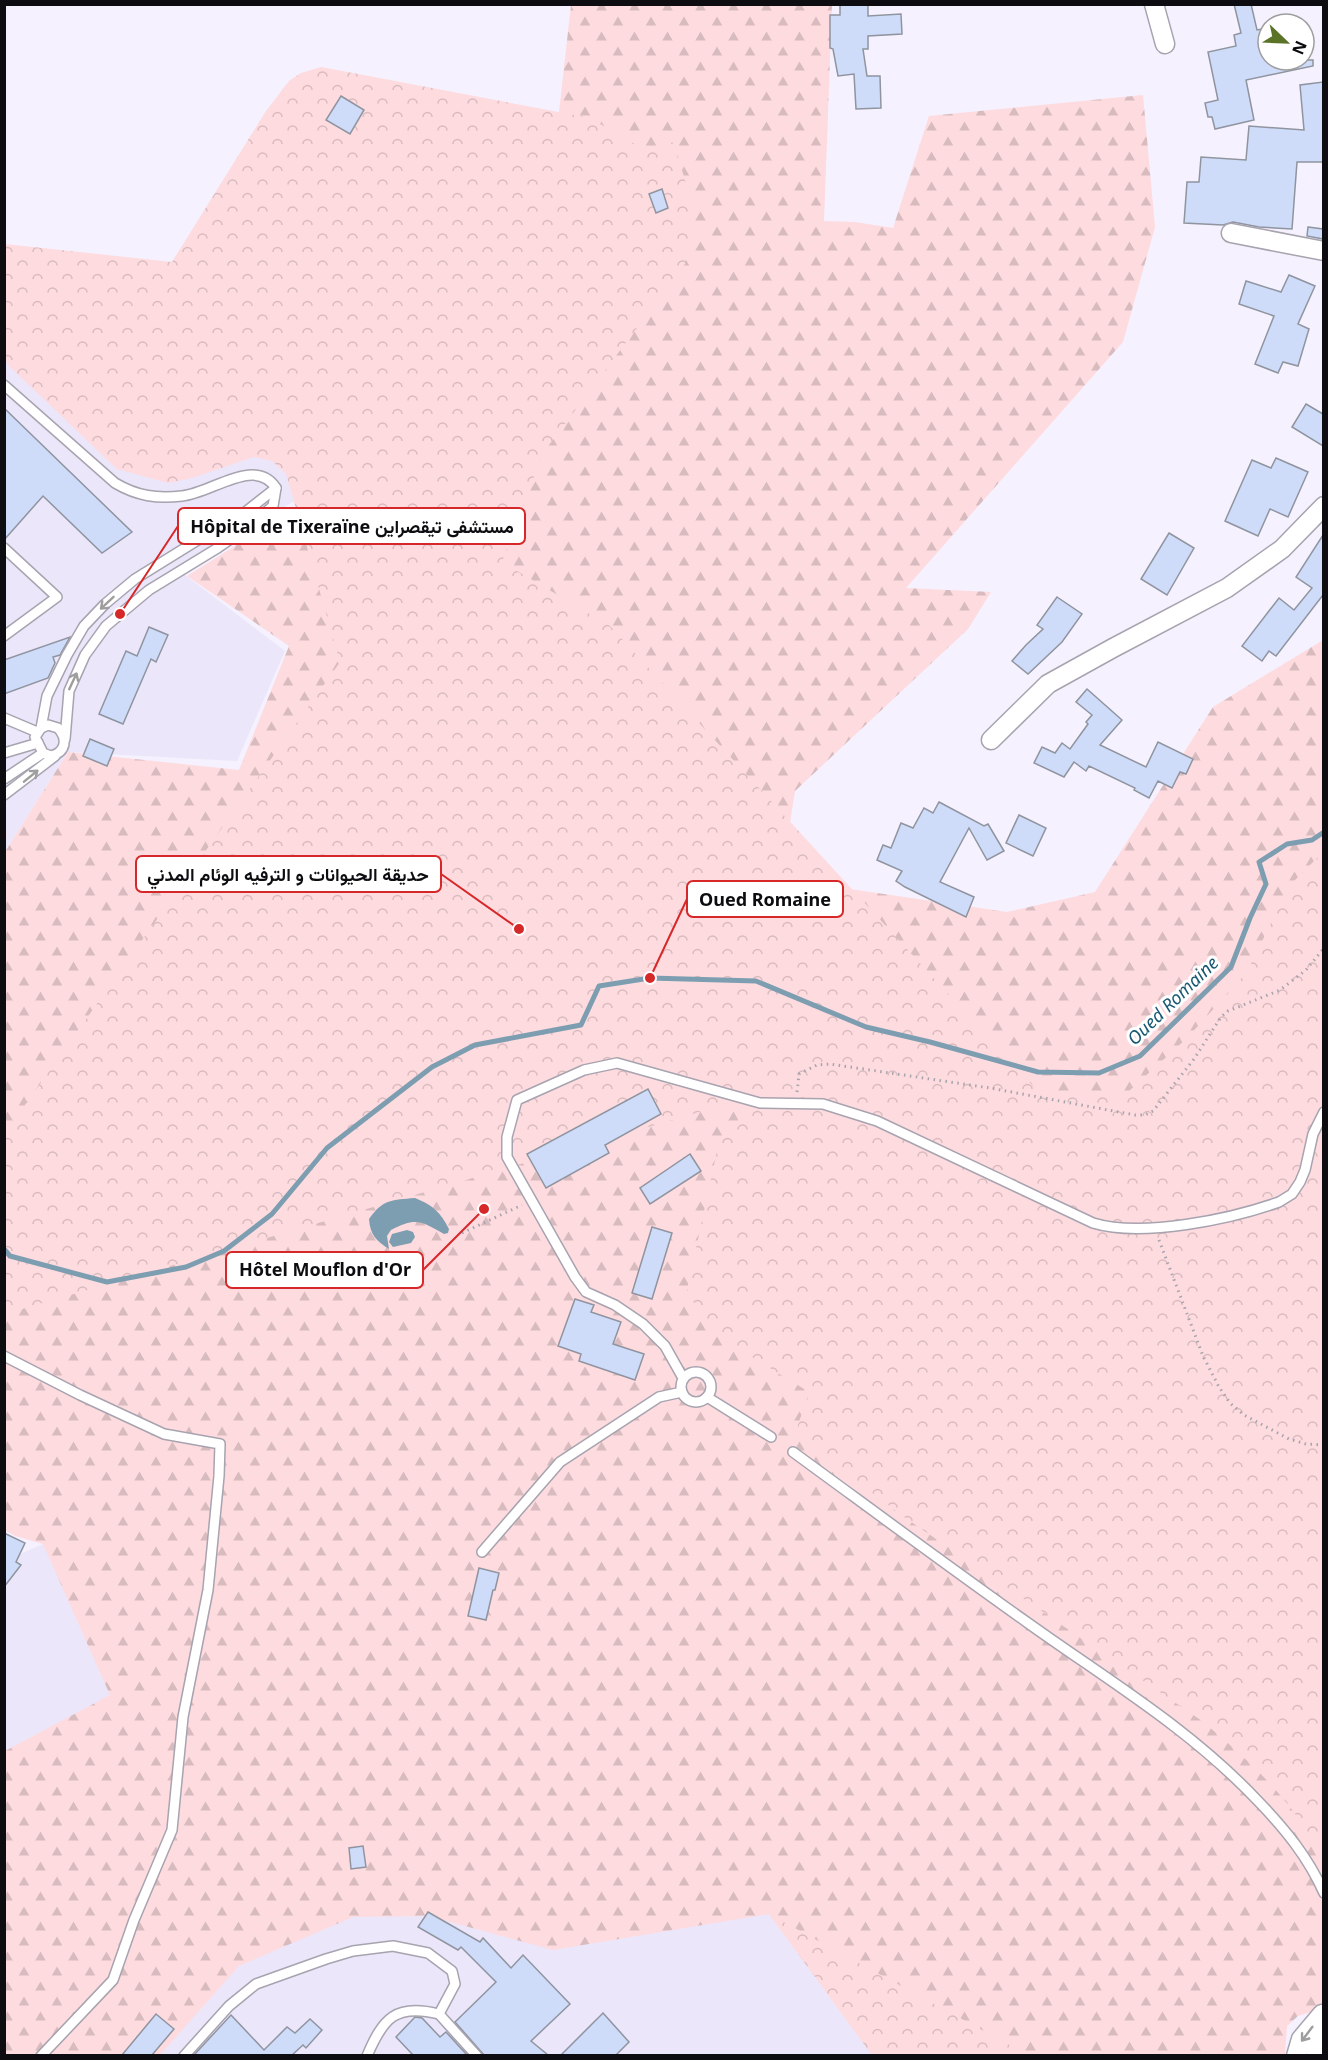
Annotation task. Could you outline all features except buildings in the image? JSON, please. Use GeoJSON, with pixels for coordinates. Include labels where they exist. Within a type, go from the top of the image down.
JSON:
{"type":"FeatureCollection","features":[{"type":"Feature","properties":{"kind":"street"},"geometry":{"type":"LineString","coordinates":[[1154,4],[1166,44]]}},
{"type":"Feature","properties":{"kind":"street"},"geometry":{"type":"LineString","coordinates":[[1231,233],[1323,251]]}},
{"type":"Feature","properties":{"kind":"street"},"geometry":{"type":"LineString","coordinates":[[991,740],[1048,684],[1227,588],[1282,549],[1323,506]]}},
{"type":"Feature","properties":{"kind":"street"},"geometry":{"type":"LineString","coordinates":[[1296,2055],[1301,2039],[1323,2013]]}},
{"type":"Feature","properties":{"kind":"street"},"geometry":{"type":"LineString","coordinates":[[1315,2055],[1323,2013]]}},
{"type":"Feature","properties":{"kind":"lane"},"geometry":{"type":"LineString","coordinates":[[4,385],[115,483],[131,492],[155,496],[183,496],[207,490],[241,476],[257,474],[270,479],[276,488],[273,506],[252,524],[149,590],[106,626],[85,655],[69,691],[64,747],[57,755],[4,795]]}},
{"type":"Feature","properties":{"kind":"lane"},"geometry":{"type":"LineString","coordinates":[[57,755],[46,756],[35,737],[39,730],[47,696],[84,626],[105,604],[135,579],[240,517],[276,488]]}},
{"type":"Feature","properties":{"kind":"lane"},"geometry":{"type":"LineString","coordinates":[[4,548],[57,597],[4,636]]}},
{"type":"Feature","properties":{"kind":"lane"},"geometry":{"type":"LineString","coordinates":[[4,718],[39,730],[53,726],[58,728],[65,739]]}},
{"type":"Feature","properties":{"kind":"lane"},"geometry":{"type":"LineString","coordinates":[[4,753],[38,743]]}},
{"type":"Feature","properties":{"kind":"lane"},"geometry":{"type":"LineString","coordinates":[[4,779],[43,753]]}},
{"type":"Feature","properties":{"kind":"lane"},"geometry":{"type":"LineString","coordinates":[[683,1378],[697,1371],[709,1378],[712,1388],[707,1397],[698,1402],[684,1397],[681,1387],[683,1378],[665,1346],[643,1324],[615,1305],[586,1292],[575,1277],[507,1157],[507,1137],[517,1100],[584,1070],[617,1063],[760,1103],[823,1104],[877,1121],[1093,1223],[1116,1228],[1190,1223],[1250,1211],[1279,1202],[1292,1194],[1305,1170],[1314,1134],[1323,1112]]}},
{"type":"Feature","properties":{"kind":"lane"},"geometry":{"type":"LineString","coordinates":[[4,1356],[164,1434],[219,1444],[219,1476],[208,1590],[183,1717],[172,1830],[134,1920],[113,1980],[41,2055]]}},
{"type":"Feature","properties":{"kind":"lane"},"geometry":{"type":"LineString","coordinates":[[482,1552],[560,1462],[659,1397],[682,1392]]}},
{"type":"Feature","properties":{"kind":"lane"},"geometry":{"type":"LineString","coordinates":[[707,1397],[771,1437]]}},
{"type":"Feature","properties":{"kind":"lane"},"geometry":{"type":"LineString","coordinates":[[793,1452],[1028,1623],[1148,1705],[1194,1740],[1237,1779],[1276,1820],[1315,1873],[1323,1893]]}},
{"type":"Feature","properties":{"kind":"lane"},"geometry":{"type":"LineString","coordinates":[[184,2055],[230,2006],[256,1984],[353,1951],[393,1946],[428,1953],[452,1971],[455,1984],[439,2014]]}},
{"type":"Feature","properties":{"kind":"lane"},"geometry":{"type":"LineString","coordinates":[[367,2055],[377,2031],[393,2014],[407,2010],[423,2010],[439,2014],[477,2055]]}},
{"type":"Feature","properties":{"kind":"path"},"geometry":{"type":"LineString","coordinates":[[797,1103],[800,1074],[817,1065],[830,1064],[990,1088],[1145,1115],[1153,1111],[1194,1059],[1221,1017],[1228,1011],[1280,990],[1306,970],[1323,948]]}},
{"type":"Feature","properties":{"kind":"path"},"geometry":{"type":"LineString","coordinates":[[462,1233],[532,1200]]}},
{"type":"Feature","properties":{"kind":"path"},"geometry":{"type":"LineString","coordinates":[[1154,1227],[1203,1356],[1219,1388],[1230,1403],[1244,1415],[1289,1439],[1306,1444],[1323,1445]]}},
{"type":"Feature","properties":{"kind":"shaded area"},"geometry":{"type":"Polygon","coordinates":[[[4,355],[261,445],[309,492],[180,571],[285,651],[237,761],[68,752],[5,852],[4,355]]]}},
{"type":"Feature","properties":{"kind":"shaded area"},"geometry":{"type":"Polygon","coordinates":[[[43,1544],[769,1914],[872,2055],[5,2055],[4,1561],[43,1544]]]}},
{"type":"Feature","properties":{"kind":"green space"},"geometry":{"type":"Polygon","coordinates":[[[571,5],[832,5],[824,221],[855,222],[893,228],[929,116],[1143,95],[1155,227],[1123,342],[906,588],[991,592],[968,629],[795,791],[781,879],[1007,912],[1095,892],[1213,707],[1323,640],[1324,2008],[1298,2016],[1287,2026],[1285,2055],[872,2055],[769,1914],[553,1950],[428,1916],[353,1917],[239,1966],[160,2055],[5,2055],[5,1751],[110,1695],[43,1544],[15,1536],[5,1530],[5,852],[68,752],[239,770],[289,646],[187,576],[315,496],[295,455],[173,274],[557,130],[571,5]]]}},
{"type":"Feature","properties":{"kind":"green space"},"geometry":{"type":"Polygon","coordinates":[[[321,67],[590,118],[645,150],[674,142],[694,212],[685,264],[543,453],[502,562],[610,626],[1044,1098],[1128,1092],[1187,1038],[1247,972],[1289,886],[1323,852],[1323,1859],[1299,1819],[1285,1801],[1254,1767],[1220,1736],[1202,1721],[904,1517],[795,1434],[809,1392],[709,1331],[687,1290],[720,1137],[739,1122],[731,1103],[5,1314],[5,1133],[340,662],[286,474],[272,461],[254,457],[192,478],[168,483],[117,469],[9,366],[5,358],[5,244],[172,262],[266,111],[289,81],[301,73],[321,67]]]}},
{"type":"Feature","properties":{"kind":"green space"},"geometry":{"type":"Polygon","coordinates":[[[769,1914],[1028,2055],[872,2055],[769,1914]]]}},
{"type":"Feature","properties":{"kind":"water"},"geometry":{"type":"Polygon","coordinates":[[[415,1198],[432,1207],[439,1214],[449,1229],[448,1233],[444,1234],[418,1222],[407,1223],[391,1230],[387,1236],[389,1249],[374,1237],[369,1219],[384,1204],[400,1199],[415,1198]]]}},
{"type":"Feature","properties":{"kind":"water"},"geometry":{"type":"Polygon","coordinates":[[[407,1230],[413,1232],[415,1237],[411,1243],[393,1247],[389,1242],[392,1234],[407,1230]]]}},
{"type":"Feature","properties":{"kind":"waterway","name":"Oued Romaine"},"geometry":{"type":"LineString","coordinates":[[4,1249],[10,1256],[107,1282],[186,1267],[224,1251],[272,1214],[327,1148],[432,1067],[475,1045],[581,1025],[599,986],[650,978],[756,981],[866,1027],[1038,1072],[1099,1073],[1140,1056],[1231,967],[1266,884],[1259,862],[1287,844],[1312,840],[1324,832]]}},
{"type":"Feature","properties":{"kind":"place","name":"Hôpital de Tixeraïne مستشفى تيقصراين"},"geometry":{"type":"Point","coordinates":[120,614]}},
{"type":"Feature","properties":{"kind":"place","name":"حديقة الحيوانات و الترفيه الوئام المدني"},"geometry":{"type":"Point","coordinates":[519,929]}},
{"type":"Feature","properties":{"kind":"place","name":"Oued Romaine"},"geometry":{"type":"Point","coordinates":[650,978]}},
{"type":"Feature","properties":{"kind":"place","name":"Hôtel Mouflon d'Or"},"geometry":{"type":"Point","coordinates":[484,1209]}}]}
